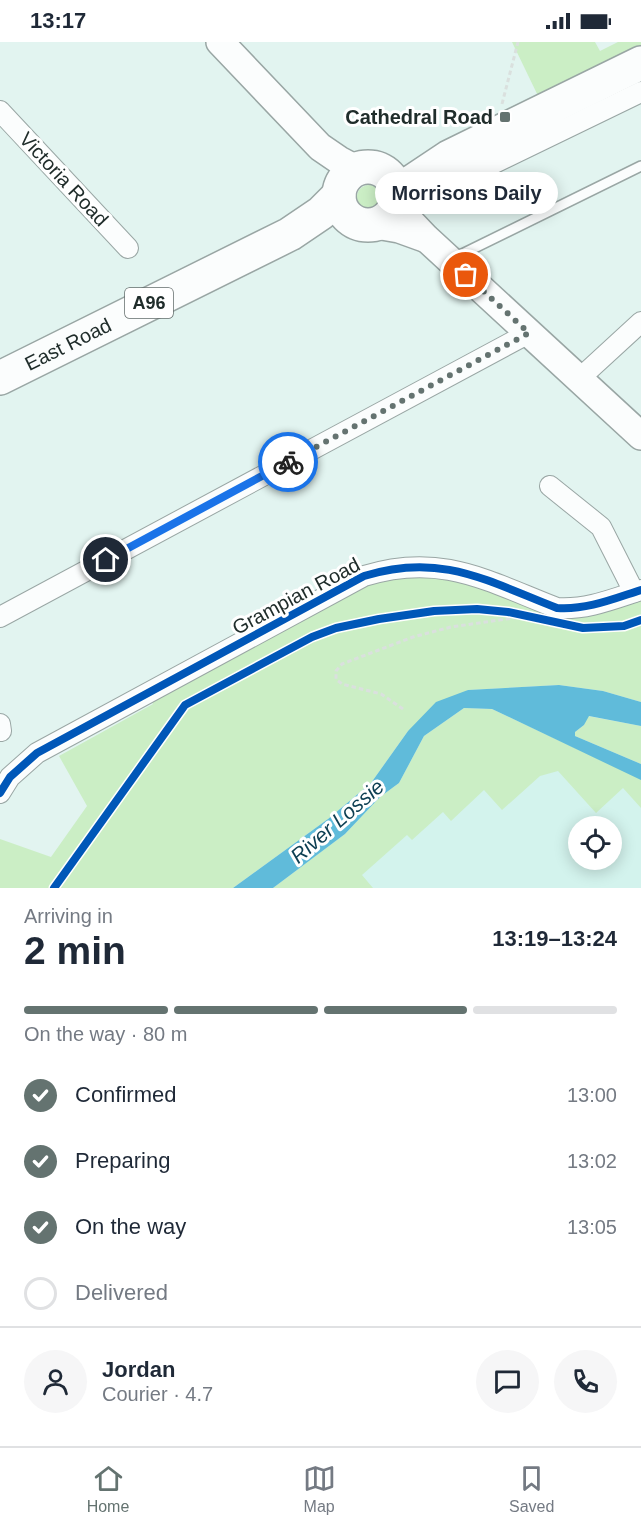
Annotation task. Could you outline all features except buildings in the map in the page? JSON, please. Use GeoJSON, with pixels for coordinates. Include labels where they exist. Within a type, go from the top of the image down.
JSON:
{"type":"FeatureCollection","features":[{"type":"Feature","properties":{"kind":"highway","name":"A96"},"geometry":{"type":"LineString","coordinates":[[372,197],[413,181],[449,157],[641,63]]}},
{"type":"Feature","properties":{"kind":"highway","name":"East Road"},"geometry":{"type":"LineString","coordinates":[[3,375],[290,234],[321,213],[372,197]]}},
{"type":"Feature","properties":{"kind":"street"},"geometry":{"type":"LineString","coordinates":[[231,46],[320,147],[333,167],[372,197],[399,229],[426,238],[641,436]]}},
{"type":"Feature","properties":{"kind":"street"},"geometry":{"type":"LineString","coordinates":[[372,197],[414,202],[641,92]]}},
{"type":"Feature","properties":{"kind":"street","name":"Victoria Road"},"geometry":{"type":"LineString","coordinates":[[0,111],[128,248]]}},
{"type":"Feature","properties":{"kind":"street"},"geometry":{"type":"LineString","coordinates":[[579,379],[641,322]]}},
{"type":"Feature","properties":{"kind":"street"},"geometry":{"type":"LineString","coordinates":[[0,617],[529,333]]}},
{"type":"Feature","properties":{"kind":"street"},"geometry":{"type":"LineString","coordinates":[[550,486],[601,526],[637,591]]}},
{"type":"Feature","properties":{"kind":"street","name":"Grampian Road"},"geometry":{"type":"LineString","coordinates":[[0,793],[10,777],[37,753],[364,576],[384,570],[427,566],[456,570],[557,608],[572,609],[588,607],[637,591]]}},
{"type":"Feature","properties":{"kind":"lane"},"geometry":{"type":"LineString","coordinates":[[450,260],[641,166]]}},
{"type":"Feature","properties":{"kind":"path"},"geometry":{"type":"LineString","coordinates":[[501,110],[518,42]]}},
{"type":"Feature","properties":{"kind":"path"},"geometry":{"type":"LineString","coordinates":[[500,611],[531,616]]}},
{"type":"Feature","properties":{"kind":"path"},"geometry":{"type":"LineString","coordinates":[[403,709],[381,694],[342,684],[336,679],[336,671],[342,664],[412,637],[452,627],[531,616]]}},
{"type":"Feature","properties":{"kind":"shaded area"},"geometry":{"type":"Polygon","coordinates":[[[580,750],[641,780],[641,888],[322,888],[420,791],[580,750]]]}},
{"type":"Feature","properties":{"kind":"green space"},"geometry":{"type":"Polygon","coordinates":[[[512,42],[595,42],[600,51],[618,42],[641,42],[641,50],[540,100],[512,42]]]}},
{"type":"Feature","properties":{"kind":"green space"},"geometry":{"type":"Polygon","coordinates":[[[369,185],[378,188],[381,197],[378,206],[369,209],[360,206],[357,197],[360,188],[369,185]]]}},
{"type":"Feature","properties":{"kind":"green space"},"geometry":{"type":"Polygon","coordinates":[[[409,574],[454,578],[553,614],[641,596],[641,702],[603,691],[559,685],[468,690],[408,731],[371,783],[328,819],[233,888],[0,888],[0,839],[51,857],[87,806],[59,756],[153,704],[151,701],[368,584],[409,574]]]}},
{"type":"Feature","properties":{"kind":"green space"},"geometry":{"type":"Polygon","coordinates":[[[464,708],[492,709],[641,779],[641,808],[623,788],[596,813],[558,771],[540,776],[502,810],[484,790],[451,821],[443,812],[412,840],[407,835],[362,875],[373,888],[273,888],[345,834],[380,797],[399,783],[424,736],[464,708]]]}},
{"type":"Feature","properties":{"kind":"green space"},"geometry":{"type":"Polygon","coordinates":[[[588,716],[641,726],[641,764],[575,736],[575,732],[584,725],[588,716]]]}},
{"type":"Feature","properties":{"kind":"water","name":"River Lossie"},"geometry":{"type":"Polygon","coordinates":[[[559,685],[603,691],[641,702],[641,726],[589,716],[584,725],[575,732],[575,736],[641,764],[641,780],[492,709],[464,708],[424,736],[399,783],[380,797],[345,834],[273,888],[233,888],[328,819],[371,783],[408,731],[436,702],[468,690],[559,685]]]}},
{"type":"Feature","properties":{"kind":"cycle path"},"geometry":{"type":"LineString","coordinates":[[0,793],[10,777],[37,753],[364,576],[392,569],[440,568],[485,580],[557,608],[589,606],[641,590]]}},
{"type":"Feature","properties":{"kind":"cycle path"},"geometry":{"type":"LineString","coordinates":[[54,888],[185,705],[312,637],[336,628],[434,611],[477,609],[508,612],[583,628],[624,626],[641,620]]}},
{"type":"Feature","properties":{"kind":"way so far"},"geometry":{"type":"LineString","coordinates":[[288,462],[529,333],[466,275]]}},
{"type":"Feature","properties":{"kind":"place","name":"Cathedral Road"},"geometry":{"type":"Point","coordinates":[505,117]}},
{"type":"Feature","properties":{"kind":"place","name":"Morrisons Daily"},"geometry":{"type":"Point","coordinates":[466,275]}},
{"type":"Feature","properties":{"kind":"route"},"geometry":{"type":"LineString","coordinates":[[106,560],[288,462]]}}]}
